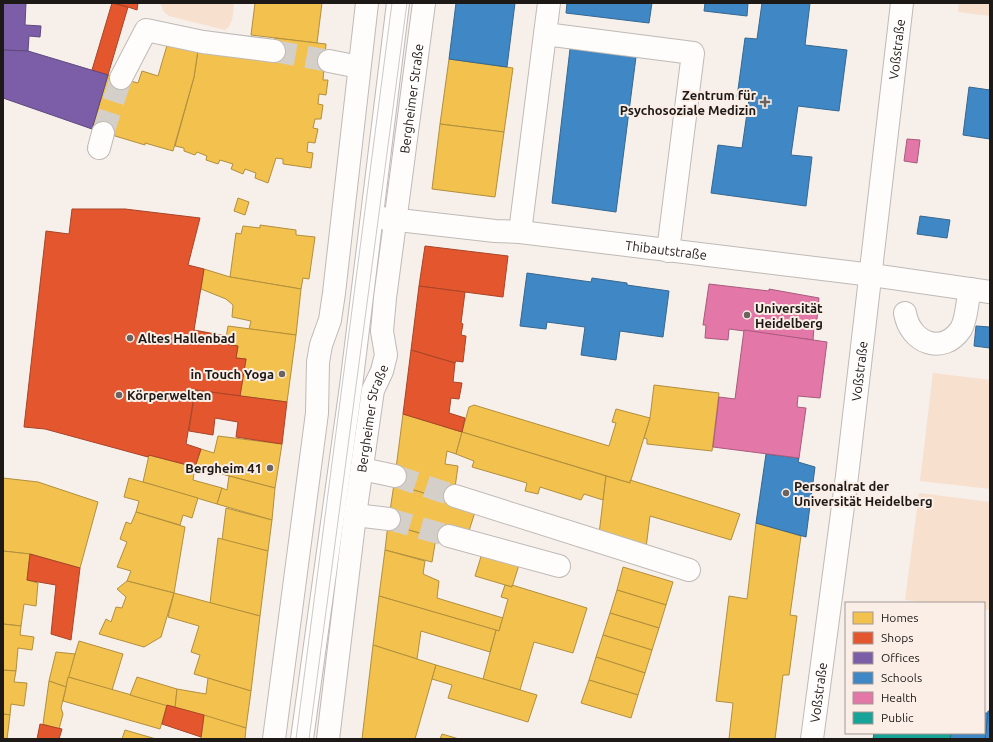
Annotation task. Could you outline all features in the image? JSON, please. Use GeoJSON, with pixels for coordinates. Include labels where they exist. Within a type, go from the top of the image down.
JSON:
{"type":"FeatureCollection","features":[{"type":"Feature","properties":{"kind":"street"},"geometry":{"type":"LineString","coordinates":[[274,739],[317,413],[319,395],[318,362],[321,345],[330,320],[359,67],[368,3]]}},
{"type":"Feature","properties":{"kind":"street"},"geometry":{"type":"LineString","coordinates":[[302,739],[351,386],[398,3]]}},
{"type":"Feature","properties":{"kind":"street","name":"Bergheimer Straße"},"geometry":{"type":"LineString","coordinates":[[328,739],[355,515],[373,390],[382,371],[386,355],[382,331],[395,219],[424,3]]}},
{"type":"Feature","properties":{"kind":"street"},"geometry":{"type":"LineString","coordinates":[[520,232],[549,3]]}},
{"type":"Feature","properties":{"kind":"street","name":"Voßstraße"},"geometry":{"type":"LineString","coordinates":[[812,739],[872,275],[902,3]]}},
{"type":"Feature","properties":{"kind":"street"},"geometry":{"type":"LineString","coordinates":[[121,78],[146,30],[210,43],[274,51]]}},
{"type":"Feature","properties":{"kind":"street"},"geometry":{"type":"LineString","coordinates":[[545,34],[694,53],[668,250]]}},
{"type":"Feature","properties":{"kind":"street"},"geometry":{"type":"LineString","coordinates":[[329,61],[359,67]]}},
{"type":"Feature","properties":{"kind":"street","name":"Thibautstraße"},"geometry":{"type":"LineString","coordinates":[[342,213],[668,250],[872,275],[980,291]]}},
{"type":"Feature","properties":{"kind":"street"},"geometry":{"type":"LineString","coordinates":[[905,313],[906,323],[911,332],[918,338],[928,342],[938,343],[947,341],[956,336],[962,328],[980,291]]}},
{"type":"Feature","properties":{"kind":"street"},"geometry":{"type":"LineString","coordinates":[[362,469],[394,476]]}},
{"type":"Feature","properties":{"kind":"street"},"geometry":{"type":"LineString","coordinates":[[455,496],[689,570]]}},
{"type":"Feature","properties":{"kind":"street"},"geometry":{"type":"LineString","coordinates":[[355,515],[389,519]]}},
{"type":"Feature","properties":{"kind":"street"},"geometry":{"type":"LineString","coordinates":[[449,536],[559,566]]}},
{"type":"Feature","properties":{"kind":"shaded area"},"geometry":{"type":"Polygon","coordinates":[[[160,3],[234,3],[232,21],[225,30],[169,16],[164,12],[160,3]]]}},
{"type":"Feature","properties":{"kind":"shaded area"},"geometry":{"type":"Polygon","coordinates":[[[959,3],[990,3],[990,16],[958,12],[959,3]]]}},
{"type":"Feature","properties":{"kind":"shaded area"},"geometry":{"type":"Polygon","coordinates":[[[933,373],[990,380],[990,489],[920,481],[933,373]]]}},
{"type":"Feature","properties":{"kind":"shaded area"},"geometry":{"type":"Polygon","coordinates":[[[919,493],[990,502],[990,610],[985,609],[985,602],[922,602],[905,600],[919,493]]]}},
{"type":"Feature","properties":{"kind":"building: Homes"},"geometry":{"type":"Polygon","coordinates":[[[255,3],[322,3],[317,43],[251,35],[255,3]]]}},
{"type":"Feature","properties":{"kind":"building: Homes"},"geometry":{"type":"Polygon","coordinates":[[[275,38],[326,44],[323,80],[328,80],[326,95],[319,94],[318,104],[323,105],[321,119],[315,119],[313,128],[318,129],[315,143],[308,142],[307,152],[313,153],[311,168],[283,164],[283,159],[276,158],[268,183],[255,178],[256,173],[245,169],[243,174],[231,169],[233,164],[220,160],[218,164],[206,160],[207,156],[197,152],[195,155],[184,151],[184,148],[175,146],[194,77],[198,50],[273,59],[275,38]]]}},
{"type":"Feature","properties":{"kind":"building: Homes"},"geometry":{"type":"Polygon","coordinates":[[[168,42],[198,50],[194,77],[173,151],[145,143],[145,145],[92,129],[108,75],[138,83],[142,71],[158,76],[168,42]]]}},
{"type":"Feature","properties":{"kind":"building: Homes"},"geometry":{"type":"Polygon","coordinates":[[[449,59],[513,68],[504,132],[440,124],[449,59]]]}},
{"type":"Feature","properties":{"kind":"building: Homes"},"geometry":{"type":"Polygon","coordinates":[[[440,124],[504,132],[495,197],[432,189],[440,124]]]}},
{"type":"Feature","properties":{"kind":"building: Homes"},"geometry":{"type":"Polygon","coordinates":[[[238,198],[249,202],[245,215],[234,211],[238,198]]]}},
{"type":"Feature","properties":{"kind":"building: Homes"},"geometry":{"type":"Polygon","coordinates":[[[260,225],[296,230],[296,235],[315,237],[309,279],[303,278],[301,289],[230,277],[236,233],[241,234],[243,226],[260,228],[260,225]]]}},
{"type":"Feature","properties":{"kind":"building: Homes"},"geometry":{"type":"Polygon","coordinates":[[[204,269],[230,277],[301,289],[296,335],[249,329],[251,321],[232,317],[233,305],[226,299],[201,289],[204,269]]]}},
{"type":"Feature","properties":{"kind":"building: Homes"},"geometry":{"type":"Polygon","coordinates":[[[228,326],[296,335],[287,402],[240,396],[246,359],[236,358],[238,346],[225,344],[228,326]]]}},
{"type":"Feature","properties":{"kind":"building: Homes"},"geometry":{"type":"Polygon","coordinates":[[[654,385],[719,393],[712,451],[647,444],[647,439],[644,438],[650,418],[654,385]]]}},
{"type":"Feature","properties":{"kind":"building: Homes"},"geometry":{"type":"Polygon","coordinates":[[[474,405],[609,446],[616,423],[612,422],[616,409],[650,418],[630,483],[462,432],[469,407],[474,405]]]}},
{"type":"Feature","properties":{"kind":"building: Homes"},"geometry":{"type":"Polygon","coordinates":[[[403,414],[462,432],[456,454],[447,451],[445,464],[458,466],[453,502],[394,484],[403,414]]]}},
{"type":"Feature","properties":{"kind":"building: Homes"},"geometry":{"type":"Polygon","coordinates":[[[462,432],[606,476],[603,500],[584,494],[581,500],[540,487],[538,494],[525,491],[527,483],[472,467],[474,461],[456,454],[462,432]]]}},
{"type":"Feature","properties":{"kind":"building: Homes"},"geometry":{"type":"Polygon","coordinates":[[[218,436],[282,444],[275,488],[195,467],[201,449],[214,453],[218,436]]]}},
{"type":"Feature","properties":{"kind":"building: Homes"},"geometry":{"type":"Polygon","coordinates":[[[149,455],[195,467],[193,480],[222,488],[217,504],[143,482],[149,455]]]}},
{"type":"Feature","properties":{"kind":"building: Homes"},"geometry":{"type":"Polygon","coordinates":[[[229,476],[275,488],[272,520],[217,504],[222,488],[227,490],[229,476]]]}},
{"type":"Feature","properties":{"kind":"building: Homes"},"geometry":{"type":"Polygon","coordinates":[[[606,476],[630,483],[630,480],[740,514],[731,540],[650,516],[646,548],[599,534],[606,476]]]}},
{"type":"Feature","properties":{"kind":"building: Homes"},"geometry":{"type":"Polygon","coordinates":[[[3,478],[38,482],[98,502],[80,568],[30,554],[3,551],[3,478]]]}},
{"type":"Feature","properties":{"kind":"building: Homes"},"geometry":{"type":"Polygon","coordinates":[[[129,478],[198,498],[192,518],[183,515],[180,525],[136,512],[139,501],[124,497],[129,478]]]}},
{"type":"Feature","properties":{"kind":"building: Homes"},"geometry":{"type":"Polygon","coordinates":[[[394,484],[476,509],[468,534],[448,541],[388,524],[394,484]]]}},
{"type":"Feature","properties":{"kind":"building: Homes"},"geometry":{"type":"Polygon","coordinates":[[[226,508],[272,520],[268,551],[222,540],[226,508]]]}},
{"type":"Feature","properties":{"kind":"building: Homes"},"geometry":{"type":"Polygon","coordinates":[[[136,512],[185,527],[174,593],[127,581],[131,571],[117,567],[127,542],[120,539],[126,522],[131,524],[136,512]]]}},
{"type":"Feature","properties":{"kind":"building: Homes"},"geometry":{"type":"Polygon","coordinates":[[[756,523],[801,536],[790,615],[797,616],[789,675],[783,675],[775,739],[729,739],[733,703],[716,701],[729,596],[747,599],[756,523]]]}},
{"type":"Feature","properties":{"kind":"building: Homes"},"geometry":{"type":"Polygon","coordinates":[[[388,524],[436,538],[432,562],[385,550],[388,524]]]}},
{"type":"Feature","properties":{"kind":"building: Homes"},"geometry":{"type":"Polygon","coordinates":[[[218,538],[268,551],[260,616],[210,603],[218,538]]]}},
{"type":"Feature","properties":{"kind":"building: Homes"},"geometry":{"type":"Polygon","coordinates":[[[385,550],[425,561],[423,574],[439,581],[437,598],[503,618],[499,631],[379,596],[385,550]]]}},
{"type":"Feature","properties":{"kind":"building: Homes"},"geometry":{"type":"Polygon","coordinates":[[[483,550],[520,562],[512,587],[475,576],[483,550]]]}},
{"type":"Feature","properties":{"kind":"building: Homes"},"geometry":{"type":"Polygon","coordinates":[[[3,551],[30,554],[27,580],[38,583],[36,606],[24,604],[21,626],[3,624],[3,551]]]}},
{"type":"Feature","properties":{"kind":"building: Homes"},"geometry":{"type":"Polygon","coordinates":[[[623,567],[673,582],[666,605],[617,590],[623,567]]]}},
{"type":"Feature","properties":{"kind":"building: Homes"},"geometry":{"type":"Polygon","coordinates":[[[127,581],[174,593],[161,637],[144,647],[99,634],[106,619],[111,622],[116,607],[122,608],[126,597],[117,589],[127,581]]]}},
{"type":"Feature","properties":{"kind":"building: Homes"},"geometry":{"type":"Polygon","coordinates":[[[505,585],[512,587],[512,585],[587,608],[573,653],[534,642],[520,690],[483,679],[496,630],[499,631],[508,599],[501,597],[505,585]]]}},
{"type":"Feature","properties":{"kind":"building: Homes"},"geometry":{"type":"Polygon","coordinates":[[[617,590],[666,605],[659,628],[610,613],[617,590]]]}},
{"type":"Feature","properties":{"kind":"building: Homes"},"geometry":{"type":"Polygon","coordinates":[[[174,593],[260,616],[251,691],[194,674],[200,655],[191,652],[199,626],[168,617],[174,593]]]}},
{"type":"Feature","properties":{"kind":"building: Homes"},"geometry":{"type":"Polygon","coordinates":[[[379,596],[496,630],[490,652],[421,631],[417,659],[373,645],[379,596]]]}},
{"type":"Feature","properties":{"kind":"building: Homes"},"geometry":{"type":"Polygon","coordinates":[[[610,613],[659,628],[652,650],[603,635],[610,613]]]}},
{"type":"Feature","properties":{"kind":"building: Homes"},"geometry":{"type":"Polygon","coordinates":[[[3,624],[21,626],[20,635],[34,637],[32,650],[18,648],[16,671],[3,670],[3,624]]]}},
{"type":"Feature","properties":{"kind":"building: Homes"},"geometry":{"type":"Polygon","coordinates":[[[603,635],[652,650],[645,673],[596,657],[603,635]]]}},
{"type":"Feature","properties":{"kind":"building: Homes"},"geometry":{"type":"Polygon","coordinates":[[[79,641],[123,654],[112,690],[68,677],[79,641]]]}},
{"type":"Feature","properties":{"kind":"building: Homes"},"geometry":{"type":"Polygon","coordinates":[[[373,645],[436,665],[415,739],[362,739],[373,645]]]}},
{"type":"Feature","properties":{"kind":"building: Homes"},"geometry":{"type":"Polygon","coordinates":[[[56,652],[75,654],[66,687],[49,681],[56,652]]]}},
{"type":"Feature","properties":{"kind":"building: Homes"},"geometry":{"type":"Polygon","coordinates":[[[596,657],[645,673],[638,695],[589,680],[596,657]]]}},
{"type":"Feature","properties":{"kind":"building: Homes"},"geometry":{"type":"Polygon","coordinates":[[[436,665],[537,695],[528,722],[448,698],[452,685],[432,679],[436,665]]]}},
{"type":"Feature","properties":{"kind":"building: Homes"},"geometry":{"type":"Polygon","coordinates":[[[3,670],[16,671],[14,682],[27,683],[24,706],[11,704],[10,715],[3,714],[3,670]]]}},
{"type":"Feature","properties":{"kind":"building: Homes"},"geometry":{"type":"Polygon","coordinates":[[[68,677],[167,705],[160,729],[63,701],[68,677]]]}},
{"type":"Feature","properties":{"kind":"building: Homes"},"geometry":{"type":"Polygon","coordinates":[[[137,677],[177,689],[175,708],[130,695],[137,677]]]}},
{"type":"Feature","properties":{"kind":"building: Homes"},"geometry":{"type":"Polygon","coordinates":[[[208,678],[251,691],[246,728],[175,708],[177,689],[206,694],[208,678]]]}},
{"type":"Feature","properties":{"kind":"building: Homes"},"geometry":{"type":"Polygon","coordinates":[[[589,680],[638,695],[631,718],[581,703],[589,680]]]}},
{"type":"Feature","properties":{"kind":"building: Homes"},"geometry":{"type":"Polygon","coordinates":[[[49,681],[66,687],[61,708],[63,714],[59,729],[43,724],[49,681]]]}},
{"type":"Feature","properties":{"kind":"building: Homes"},"geometry":{"type":"Polygon","coordinates":[[[3,714],[10,715],[7,739],[3,739],[3,714]]]}},
{"type":"Feature","properties":{"kind":"building: Homes"},"geometry":{"type":"Polygon","coordinates":[[[204,715],[246,728],[245,739],[201,739],[204,715]]]}},
{"type":"Feature","properties":{"kind":"building: Homes"},"geometry":{"type":"Polygon","coordinates":[[[125,730],[156,739],[122,739],[125,730]]]}},
{"type":"Feature","properties":{"kind":"building: Homes"},"geometry":{"type":"Polygon","coordinates":[[[442,734],[459,739],[440,739],[442,734]]]}},
{"type":"Feature","properties":{"kind":"building: Shops"},"geometry":{"type":"Polygon","coordinates":[[[112,3],[128,7],[108,75],[92,70],[112,3]]]}},
{"type":"Feature","properties":{"kind":"building: Shops"},"geometry":{"type":"Polygon","coordinates":[[[114,3],[138,3],[137,10],[128,7],[114,3]]]}},
{"type":"Feature","properties":{"kind":"building: Shops","name":"Altes Hallenbad"},"geometry":{"type":"Polygon","coordinates":[[[72,209],[125,209],[200,218],[188,265],[204,269],[194,330],[226,336],[225,344],[238,346],[236,358],[246,359],[240,396],[195,390],[186,444],[201,449],[195,467],[149,455],[148,457],[45,429],[24,427],[46,231],[69,234],[72,209]]]}},
{"type":"Feature","properties":{"kind":"building: Shops"},"geometry":{"type":"Polygon","coordinates":[[[425,246],[508,256],[503,297],[419,286],[425,246]]]}},
{"type":"Feature","properties":{"kind":"building: Shops"},"geometry":{"type":"Polygon","coordinates":[[[419,286],[465,292],[461,323],[463,324],[461,335],[466,336],[463,362],[456,361],[455,363],[411,350],[419,286]]]}},
{"type":"Feature","properties":{"kind":"building: Shops"},"geometry":{"type":"Polygon","coordinates":[[[411,350],[455,363],[453,382],[462,383],[459,399],[451,398],[449,413],[465,418],[462,432],[403,414],[411,350]]]}},
{"type":"Feature","properties":{"kind":"building: Shops"},"geometry":{"type":"Polygon","coordinates":[[[195,390],[287,402],[282,444],[236,437],[238,422],[215,418],[213,435],[189,431],[195,390]]]}},
{"type":"Feature","properties":{"kind":"building: Shops"},"geometry":{"type":"Polygon","coordinates":[[[30,554],[80,568],[71,640],[51,634],[56,585],[27,580],[30,554]]]}},
{"type":"Feature","properties":{"kind":"building: Shops"},"geometry":{"type":"Polygon","coordinates":[[[167,705],[204,715],[201,737],[162,724],[167,705]]]}},
{"type":"Feature","properties":{"kind":"building: Shops"},"geometry":{"type":"Polygon","coordinates":[[[40,724],[62,729],[59,739],[37,739],[40,724]]]}},
{"type":"Feature","properties":{"kind":"building: Offices"},"geometry":{"type":"Polygon","coordinates":[[[3,3],[26,3],[25,25],[41,26],[40,37],[29,36],[28,51],[3,50],[3,3]]]}},
{"type":"Feature","properties":{"kind":"building: Offices"},"geometry":{"type":"Polygon","coordinates":[[[3,50],[28,51],[108,75],[92,129],[3,98],[3,50]]]}},
{"type":"Feature","properties":{"kind":"building: Schools"},"geometry":{"type":"Polygon","coordinates":[[[456,3],[515,3],[507,67],[449,59],[456,3]]]}},
{"type":"Feature","properties":{"kind":"building: Schools"},"geometry":{"type":"Polygon","coordinates":[[[567,3],[652,3],[649,23],[566,13],[567,3]]]}},
{"type":"Feature","properties":{"kind":"building: Schools"},"geometry":{"type":"Polygon","coordinates":[[[705,3],[748,3],[747,16],[704,11],[705,3]]]}},
{"type":"Feature","properties":{"kind":"building: Schools","name":"Zentrum für Psychosoziale Medizin"},"geometry":{"type":"Polygon","coordinates":[[[762,3],[810,3],[805,45],[847,50],[839,111],[798,106],[791,155],[812,157],[806,206],[711,193],[718,145],[742,148],[749,99],[737,97],[745,38],[757,39],[762,3]]]}},
{"type":"Feature","properties":{"kind":"building: Schools"},"geometry":{"type":"Polygon","coordinates":[[[570,49],[636,57],[616,212],[552,203],[570,49]]]}},
{"type":"Feature","properties":{"kind":"building: Schools"},"geometry":{"type":"Polygon","coordinates":[[[969,87],[990,90],[990,139],[963,135],[969,87]]]}},
{"type":"Feature","properties":{"kind":"building: Schools"},"geometry":{"type":"Polygon","coordinates":[[[920,216],[950,220],[947,238],[917,234],[920,216]]]}},
{"type":"Feature","properties":{"kind":"building: Schools"},"geometry":{"type":"Polygon","coordinates":[[[527,273],[591,282],[592,278],[669,291],[663,337],[620,331],[616,360],[581,355],[585,327],[547,322],[546,329],[520,326],[527,273]]]}},
{"type":"Feature","properties":{"kind":"building: Schools"},"geometry":{"type":"Polygon","coordinates":[[[976,326],[990,327],[990,348],[974,346],[976,326]]]}},
{"type":"Feature","properties":{"kind":"building: Schools","name":"Personalrat der Universität Heidelberg"},"geometry":{"type":"Polygon","coordinates":[[[766,454],[799,458],[798,462],[815,467],[806,537],[756,523],[766,454]]]}},
{"type":"Feature","properties":{"kind":"building: Schools"},"geometry":{"type":"Polygon","coordinates":[[[988,711],[990,711],[990,739],[985,739],[988,711]]]}},
{"type":"Feature","properties":{"kind":"building: Schools"},"geometry":{"type":"Polygon","coordinates":[[[985,713],[988,713],[985,739],[950,739],[951,734],[985,734],[985,713]]]}},
{"type":"Feature","properties":{"kind":"building: Health"},"geometry":{"type":"Polygon","coordinates":[[[907,139],[920,140],[917,163],[904,161],[907,139]]]}},
{"type":"Feature","properties":{"kind":"building: Health"},"geometry":{"type":"Polygon","coordinates":[[[709,284],[769,291],[769,289],[819,298],[816,329],[814,328],[813,340],[729,329],[728,340],[705,338],[706,325],[703,325],[709,284]]]}},
{"type":"Feature","properties":{"kind":"building: Health"},"geometry":{"type":"Polygon","coordinates":[[[744,330],[827,342],[820,398],[798,396],[797,407],[806,408],[799,458],[713,447],[719,397],[735,399],[744,330]]]}},
{"type":"Feature","properties":{"kind":"building: Public"},"geometry":{"type":"Polygon","coordinates":[[[874,734],[951,734],[950,739],[873,739],[874,734]]]}},
{"type":"Feature","properties":{"kind":"tunnel"},"geometry":{"type":"LineString","coordinates":[[274,51],[329,61]]}},
{"type":"Feature","properties":{"kind":"tunnel"},"geometry":{"type":"LineString","coordinates":[[103,133],[121,78]]}},
{"type":"Feature","properties":{"kind":"tunnel"},"geometry":{"type":"LineString","coordinates":[[395,476],[455,496]]}},
{"type":"Feature","properties":{"kind":"tunnel"},"geometry":{"type":"LineString","coordinates":[[389,519],[449,536]]}},
{"type":"Feature","properties":{"kind":"tram line"},"geometry":{"type":"LineString","coordinates":[[296,739],[392,3]]}},
{"type":"Feature","properties":{"kind":"tram line"},"geometry":{"type":"LineString","coordinates":[[309,739],[407,3]]}},
{"type":"Feature","properties":{"kind":"place","name":"Zentrum für Psychosoziale Medizin"},"geometry":{"type":"Point","coordinates":[765,102]}},
{"type":"Feature","properties":{"kind":"place","name":"Universität Heidelberg"},"geometry":{"type":"Point","coordinates":[747,315]}},
{"type":"Feature","properties":{"kind":"place","name":"Altes Hallenbad"},"geometry":{"type":"Point","coordinates":[130,338]}},
{"type":"Feature","properties":{"kind":"place","name":"in Touch Yoga"},"geometry":{"type":"Point","coordinates":[282,374]}},
{"type":"Feature","properties":{"kind":"place","name":"Körperwelten"},"geometry":{"type":"Point","coordinates":[119,395]}},
{"type":"Feature","properties":{"kind":"place","name":"Bergheim 41"},"geometry":{"type":"Point","coordinates":[270,468]}},
{"type":"Feature","properties":{"kind":"place","name":"Personalrat der Universität Heidelberg"},"geometry":{"type":"Point","coordinates":[786,493]}}]}
